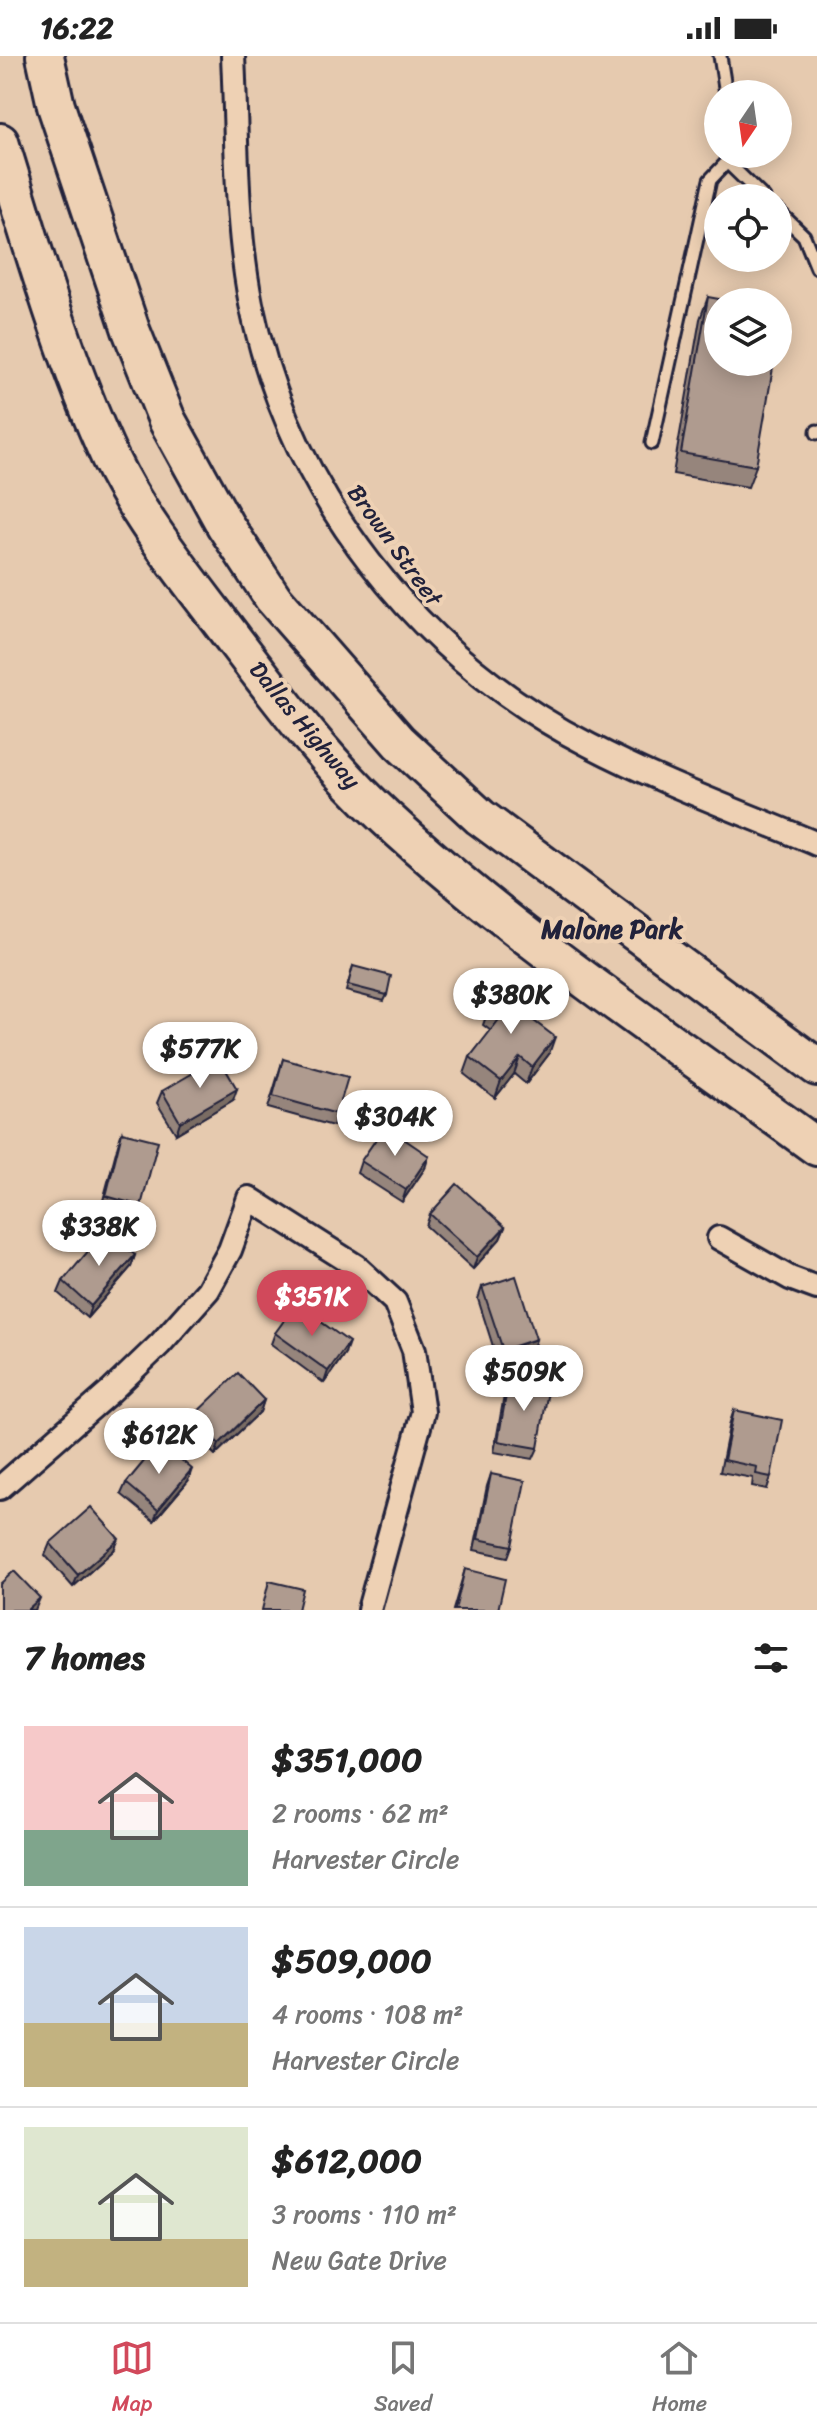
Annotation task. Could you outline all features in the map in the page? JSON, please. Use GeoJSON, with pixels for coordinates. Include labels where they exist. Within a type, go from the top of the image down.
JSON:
{"type":"FeatureCollection","features":[{"type":"Feature","properties":{"kind":"main road"},"geometry":{"type":"LineString","coordinates":[[45,56],[56,106],[111,270],[167,420],[225,525],[273,598],[399,742],[480,817],[817,1067]]}},
{"type":"Feature","properties":{"kind":"main road","name":"Dallas Highway"},"geometry":{"type":"LineString","coordinates":[[0,142],[62,344],[111,460],[140,512],[176,564],[317,746],[385,817],[460,880],[549,951],[817,1147]]}},
{"type":"Feature","properties":{"kind":"street","name":"Brown Street"},"geometry":{"type":"LineString","coordinates":[[233,56],[241,227],[251,303],[270,378],[303,456],[386,586],[456,658],[542,718],[590,746],[817,844]]}},
{"type":"Feature","properties":{"kind":"street"},"geometry":{"type":"LineString","coordinates":[[0,1488],[110,1392],[160,1344],[208,1290],[230,1250],[249,1198],[356,1266],[376,1284],[395,1302],[414,1350],[423,1412],[369,1610]]}},
{"type":"Feature","properties":{"kind":"street"},"geometry":{"type":"LineString","coordinates":[[719,1238],[790,1278],[817,1288]]}},
{"type":"Feature","properties":{"kind":"lane"},"geometry":{"type":"LineString","coordinates":[[720,56],[724,80]]}},
{"type":"Feature","properties":{"kind":"lane"},"geometry":{"type":"LineString","coordinates":[[652,443],[710,180],[720,168]]}},
{"type":"Feature","properties":{"kind":"lane"},"geometry":{"type":"LineString","coordinates":[[737,168],[751,184]]}},
{"type":"Feature","properties":{"kind":"lane"},"geometry":{"type":"LineString","coordinates":[[792,224],[804,236],[817,268]]}},
{"type":"Feature","properties":{"kind":"building"},"geometry":{"type":"Polygon","coordinates":[[[704,320],[704,376],[772,376],[756,466],[681,453],[704,320]]]}},
{"type":"Feature","properties":{"kind":"building"},"geometry":{"type":"Polygon","coordinates":[[[353,966],[391,976],[387,995],[348,985],[353,966]]]}},
{"type":"Feature","properties":{"kind":"building"},"geometry":{"type":"Polygon","coordinates":[[[511,981],[528,993],[517,1008],[555,1037],[532,1067],[520,1057],[501,1081],[470,1057],[501,1017],[489,1008],[511,981]]]}},
{"type":"Feature","properties":{"kind":"building"},"geometry":{"type":"Polygon","coordinates":[[[219,1058],[237,1089],[180,1122],[162,1091],[219,1058]]]}},
{"type":"Feature","properties":{"kind":"building"},"geometry":{"type":"Polygon","coordinates":[[[283,1059],[348,1077],[337,1114],[273,1096],[283,1059]]]}},
{"type":"Feature","properties":{"kind":"building"},"geometry":{"type":"Polygon","coordinates":[[[385,1126],[429,1156],[406,1190],[361,1161],[385,1126]]]}},
{"type":"Feature","properties":{"kind":"building"},"geometry":{"type":"Polygon","coordinates":[[[122,1132],[158,1141],[141,1206],[106,1196],[122,1132]]]}},
{"type":"Feature","properties":{"kind":"building"},"geometry":{"type":"Polygon","coordinates":[[[457,1184],[505,1227],[477,1257],[430,1214],[457,1184]]]}},
{"type":"Feature","properties":{"kind":"building"},"geometry":{"type":"Polygon","coordinates":[[[106,1230],[135,1255],[91,1306],[63,1281],[106,1230]]]}},
{"type":"Feature","properties":{"kind":"building"},"geometry":{"type":"Polygon","coordinates":[[[516,1276],[536,1339],[503,1350],[482,1287],[516,1276]]]}},
{"type":"Feature","properties":{"kind":"building"},"geometry":{"type":"Polygon","coordinates":[[[296,1304],[349,1342],[328,1371],[275,1333],[296,1304]]]}},
{"type":"Feature","properties":{"kind":"building"},"geometry":{"type":"Polygon","coordinates":[[[238,1373],[264,1400],[219,1444],[193,1416],[238,1373]]]}},
{"type":"Feature","properties":{"kind":"building"},"geometry":{"type":"Polygon","coordinates":[[[509,1378],[549,1385],[538,1448],[498,1441],[509,1378]]]}},
{"type":"Feature","properties":{"kind":"building"},"geometry":{"type":"Polygon","coordinates":[[[734,1410],[782,1420],[771,1477],[756,1474],[757,1467],[724,1460],[734,1410]]]}},
{"type":"Feature","properties":{"kind":"building"},"geometry":{"type":"Polygon","coordinates":[[[160,1442],[192,1469],[158,1510],[126,1483],[160,1442]]]}},
{"type":"Feature","properties":{"kind":"building"},"geometry":{"type":"Polygon","coordinates":[[[491,1474],[525,1481],[512,1546],[478,1539],[491,1474]]]}},
{"type":"Feature","properties":{"kind":"building"},"geometry":{"type":"Polygon","coordinates":[[[91,1507],[119,1539],[78,1575],[50,1543],[91,1507]]]}},
{"type":"Feature","properties":{"kind":"building"},"geometry":{"type":"Polygon","coordinates":[[[465,1569],[505,1579],[498,1610],[455,1610],[465,1569]]]}},
{"type":"Feature","properties":{"kind":"building"},"geometry":{"type":"Polygon","coordinates":[[[14,1571],[40,1598],[27,1610],[0,1610],[0,1584],[14,1571]]]}},
{"type":"Feature","properties":{"kind":"building"},"geometry":{"type":"Polygon","coordinates":[[[269,1581],[303,1589],[298,1610],[262,1610],[269,1581]]]}},
{"type":"Feature","properties":{"kind":"district","name":"Malone Park"},"geometry":{"type":"Point","coordinates":[612,929]}}]}
